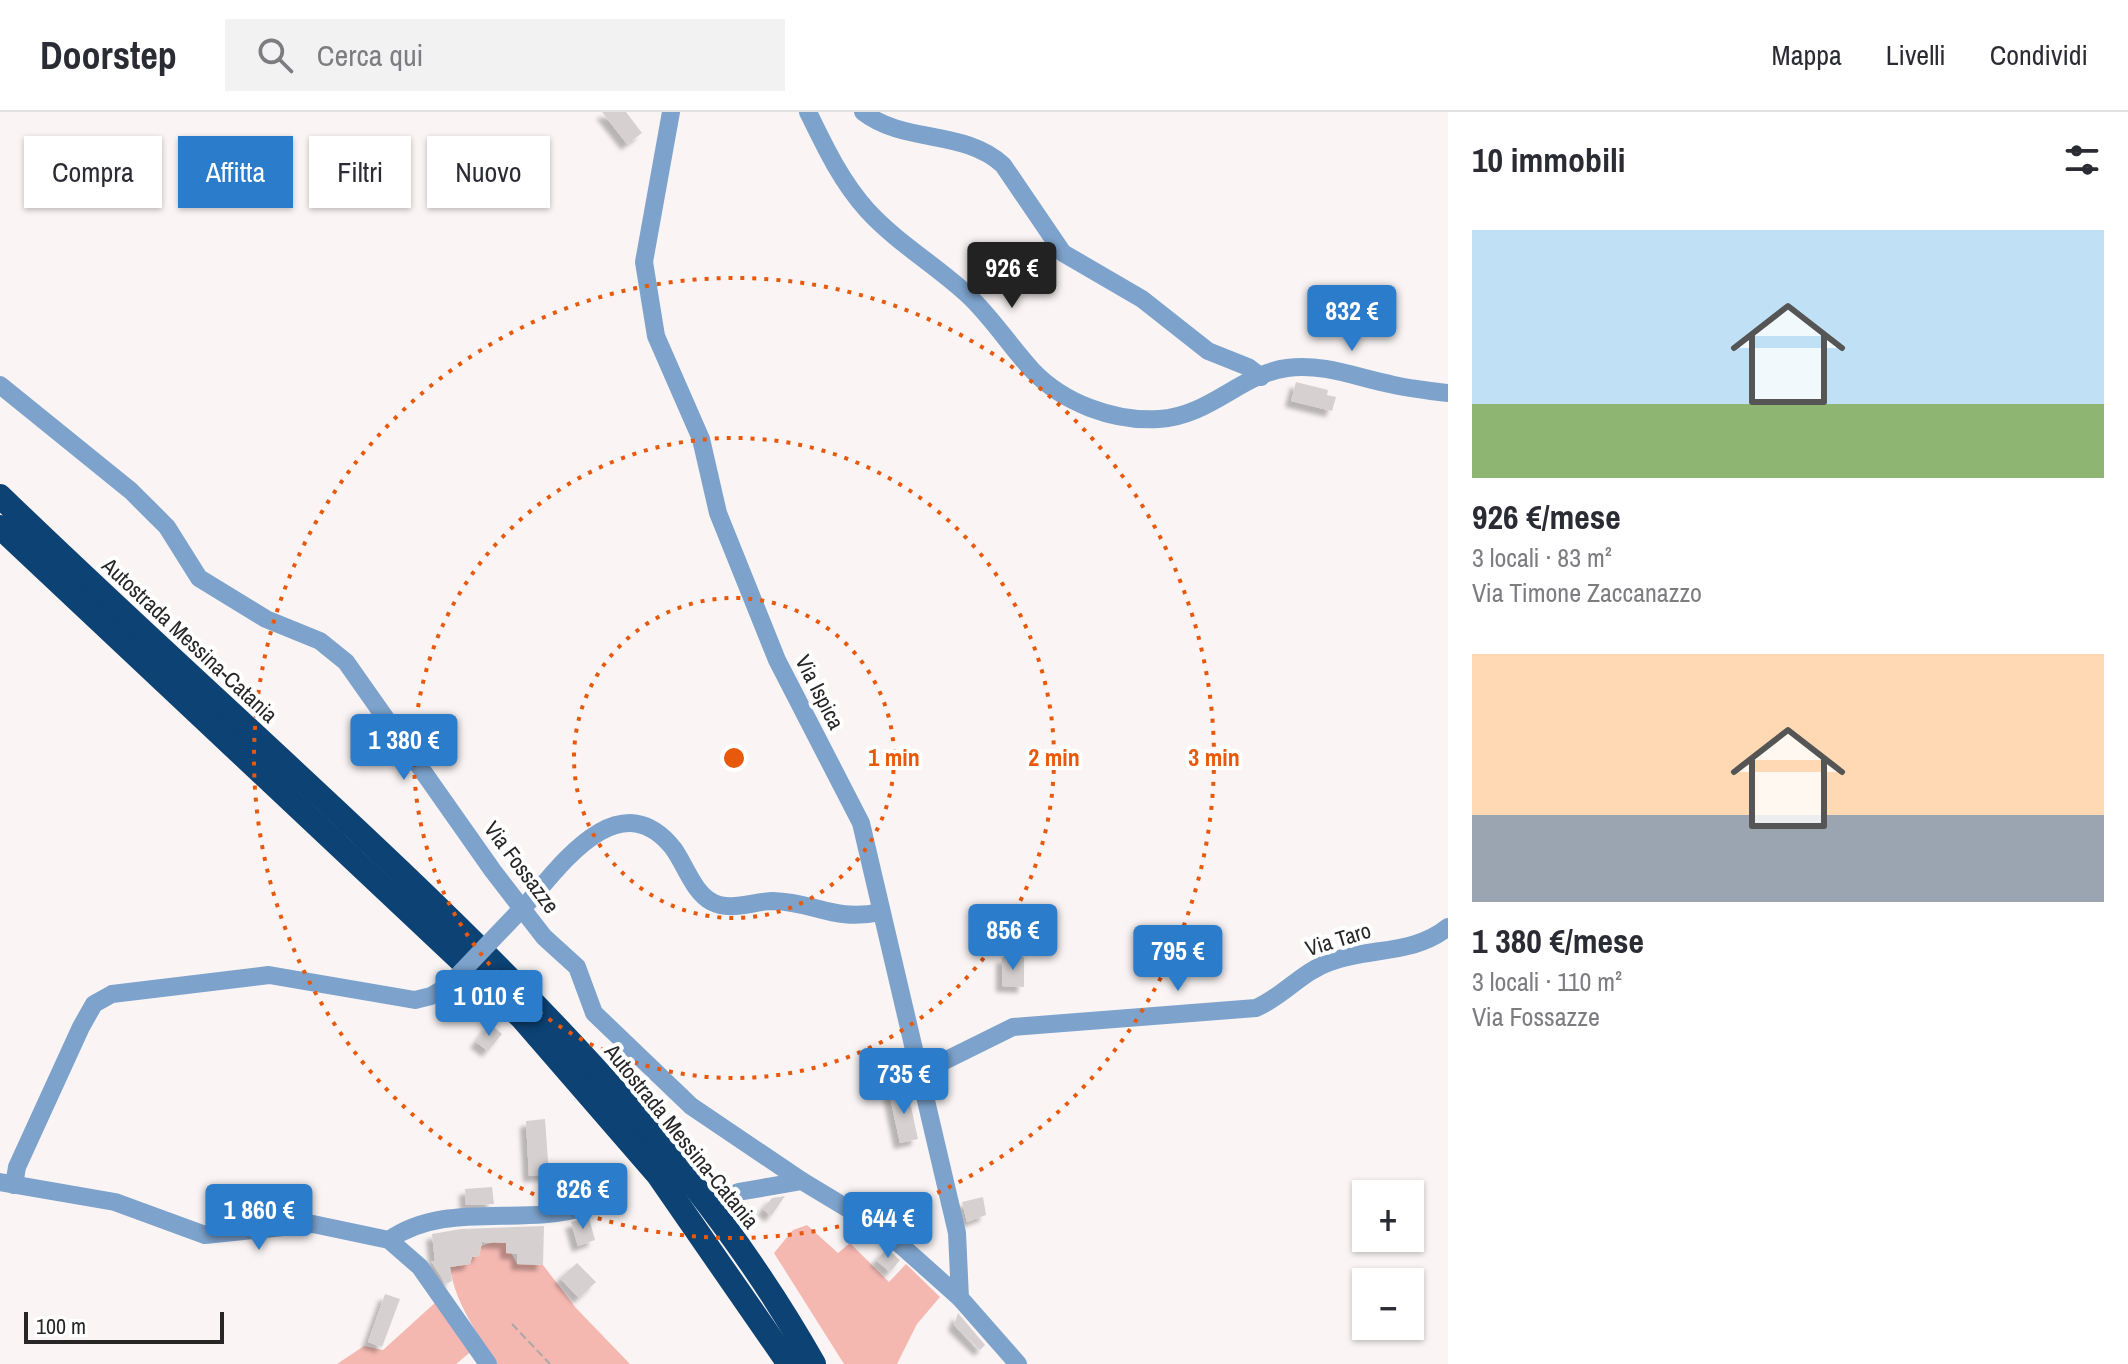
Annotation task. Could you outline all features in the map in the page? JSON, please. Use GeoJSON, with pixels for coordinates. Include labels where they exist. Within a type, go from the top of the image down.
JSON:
{"type":"FeatureCollection","features":[{"type":"Feature","properties":{"kind":"highway","name":"Autostrada Messina-Catania"},"geometry":{"type":"LineString","coordinates":[[0,496],[537,1004],[674,1161],[764,1285],[814,1364]]}},
{"type":"Feature","properties":{"kind":"highway","name":"Autostrada Messina-Catania"},"geometry":{"type":"LineString","coordinates":[[0,527],[521,1017],[658,1175],[789,1364]]}},
{"type":"Feature","properties":{"kind":"street","name":"Via Ispica"},"geometry":{"type":"LineString","coordinates":[[671,112],[644,262],[656,336],[701,439],[718,513],[777,660],[861,823],[922,1072],[957,1233],[960,1298]]}},
{"type":"Feature","properties":{"kind":"street"},"geometry":{"type":"LineString","coordinates":[[808,112],[835,167],[870,213],[959,287],[984,311],[1032,370],[1070,399],[1100,411],[1158,419],[1203,409],[1261,377],[1286,368],[1333,369],[1395,386],[1448,393]]}},
{"type":"Feature","properties":{"kind":"street"},"geometry":{"type":"LineString","coordinates":[[863,112],[891,128],[991,154],[1003,165],[1063,253],[1142,299],[1208,351],[1248,367],[1261,377]]}},
{"type":"Feature","properties":{"kind":"street","name":"Via Fossazze"},"geometry":{"type":"LineString","coordinates":[[0,385],[131,491],[167,527],[199,578],[266,619],[320,641],[346,662],[493,871],[544,937],[577,967],[594,1013],[691,1106],[802,1181]]}},
{"type":"Feature","properties":{"kind":"street"},"geometry":{"type":"LineString","coordinates":[[488,1364],[420,1267],[389,1240],[313,1224],[205,1235],[115,1202],[7,1183],[94,1004],[112,994],[269,975],[415,1000],[431,996],[448,986],[591,835],[630,823],[645,826],[672,847],[710,902],[723,906],[792,903],[850,917],[881,912]]}},
{"type":"Feature","properties":{"kind":"street","name":"Via Taro"},"geometry":{"type":"LineString","coordinates":[[922,1072],[1013,1027],[1256,1008],[1270,1002],[1308,971],[1359,953],[1412,947],[1433,939],[1448,927]]}},
{"type":"Feature","properties":{"kind":"street"},"geometry":{"type":"LineString","coordinates":[[738,1192],[802,1181],[885,1231],[960,1298],[1018,1364]]}},
{"type":"Feature","properties":{"kind":"street"},"geometry":{"type":"LineString","coordinates":[[389,1240],[414,1228],[445,1220],[558,1215],[585,1207]]}},
{"type":"Feature","properties":{"kind":"path"},"geometry":{"type":"LineString","coordinates":[[512,1324],[550,1364]]}},
{"type":"Feature","properties":{"kind":"shaded area"},"geometry":{"type":"Polygon","coordinates":[[[807,1225],[838,1253],[850,1243],[889,1282],[906,1264],[940,1297],[917,1324],[897,1364],[844,1364],[774,1253],[793,1230],[807,1225]]]}},
{"type":"Feature","properties":{"kind":"shaded area"},"geometry":{"type":"Polygon","coordinates":[[[494,1242],[506,1243],[517,1264],[543,1265],[576,1308],[630,1364],[497,1364],[462,1305],[450,1267],[470,1264],[472,1257],[479,1256],[481,1246],[494,1242]]]}},
{"type":"Feature","properties":{"kind":"shaded area"},"geometry":{"type":"Polygon","coordinates":[[[437,1301],[473,1350],[456,1364],[337,1364],[364,1346],[383,1350],[437,1301]]]}},
{"type":"Feature","properties":{"kind":"building"},"geometry":{"type":"Polygon","coordinates":[[[602,112],[626,112],[642,133],[627,144],[602,112]]]}},
{"type":"Feature","properties":{"kind":"building"},"geometry":{"type":"Polygon","coordinates":[[[1296,382],[1328,390],[1327,395],[1336,397],[1332,411],[1291,401],[1296,382]]]}},
{"type":"Feature","properties":{"kind":"building"},"geometry":{"type":"Polygon","coordinates":[[[1002,957],[1024,957],[1024,987],[1002,986],[1002,957]]]}},
{"type":"Feature","properties":{"kind":"building"},"geometry":{"type":"Polygon","coordinates":[[[490,1024],[502,1034],[488,1051],[476,1042],[490,1024]]]}},
{"type":"Feature","properties":{"kind":"building"},"geometry":{"type":"Polygon","coordinates":[[[907,1088],[918,1139],[900,1143],[889,1092],[907,1088]]]}},
{"type":"Feature","properties":{"kind":"building"},"geometry":{"type":"Polygon","coordinates":[[[545,1119],[549,1175],[529,1176],[526,1121],[545,1119]]]}},
{"type":"Feature","properties":{"kind":"building"},"geometry":{"type":"Polygon","coordinates":[[[605,1170],[613,1189],[597,1195],[590,1176],[605,1170]]]}},
{"type":"Feature","properties":{"kind":"building"},"geometry":{"type":"Polygon","coordinates":[[[492,1187],[494,1204],[466,1205],[465,1189],[492,1187]]]}},
{"type":"Feature","properties":{"kind":"building"},"geometry":{"type":"Polygon","coordinates":[[[785,1196],[771,1216],[763,1209],[772,1198],[785,1196]]]}},
{"type":"Feature","properties":{"kind":"building"},"geometry":{"type":"Polygon","coordinates":[[[983,1197],[986,1215],[967,1222],[962,1202],[983,1197]]]}},
{"type":"Feature","properties":{"kind":"building"},"geometry":{"type":"Polygon","coordinates":[[[589,1218],[595,1240],[578,1246],[571,1222],[589,1218]]]}},
{"type":"Feature","properties":{"kind":"building"},"geometry":{"type":"Polygon","coordinates":[[[544,1226],[543,1265],[517,1264],[517,1254],[506,1253],[506,1243],[482,1242],[479,1256],[472,1257],[470,1264],[450,1267],[452,1281],[446,1284],[431,1261],[435,1261],[432,1234],[461,1229],[544,1226]]]}},
{"type":"Feature","properties":{"kind":"building"},"geometry":{"type":"Polygon","coordinates":[[[887,1249],[900,1260],[890,1272],[876,1260],[887,1249]]]}},
{"type":"Feature","properties":{"kind":"building"},"geometry":{"type":"Polygon","coordinates":[[[577,1263],[596,1282],[579,1298],[560,1278],[577,1263]]]}},
{"type":"Feature","properties":{"kind":"building"},"geometry":{"type":"Polygon","coordinates":[[[385,1294],[400,1299],[382,1347],[368,1342],[385,1294]]]}},
{"type":"Feature","properties":{"kind":"building"},"geometry":{"type":"Polygon","coordinates":[[[958,1313],[985,1345],[980,1350],[954,1325],[958,1313]]]}}]}
